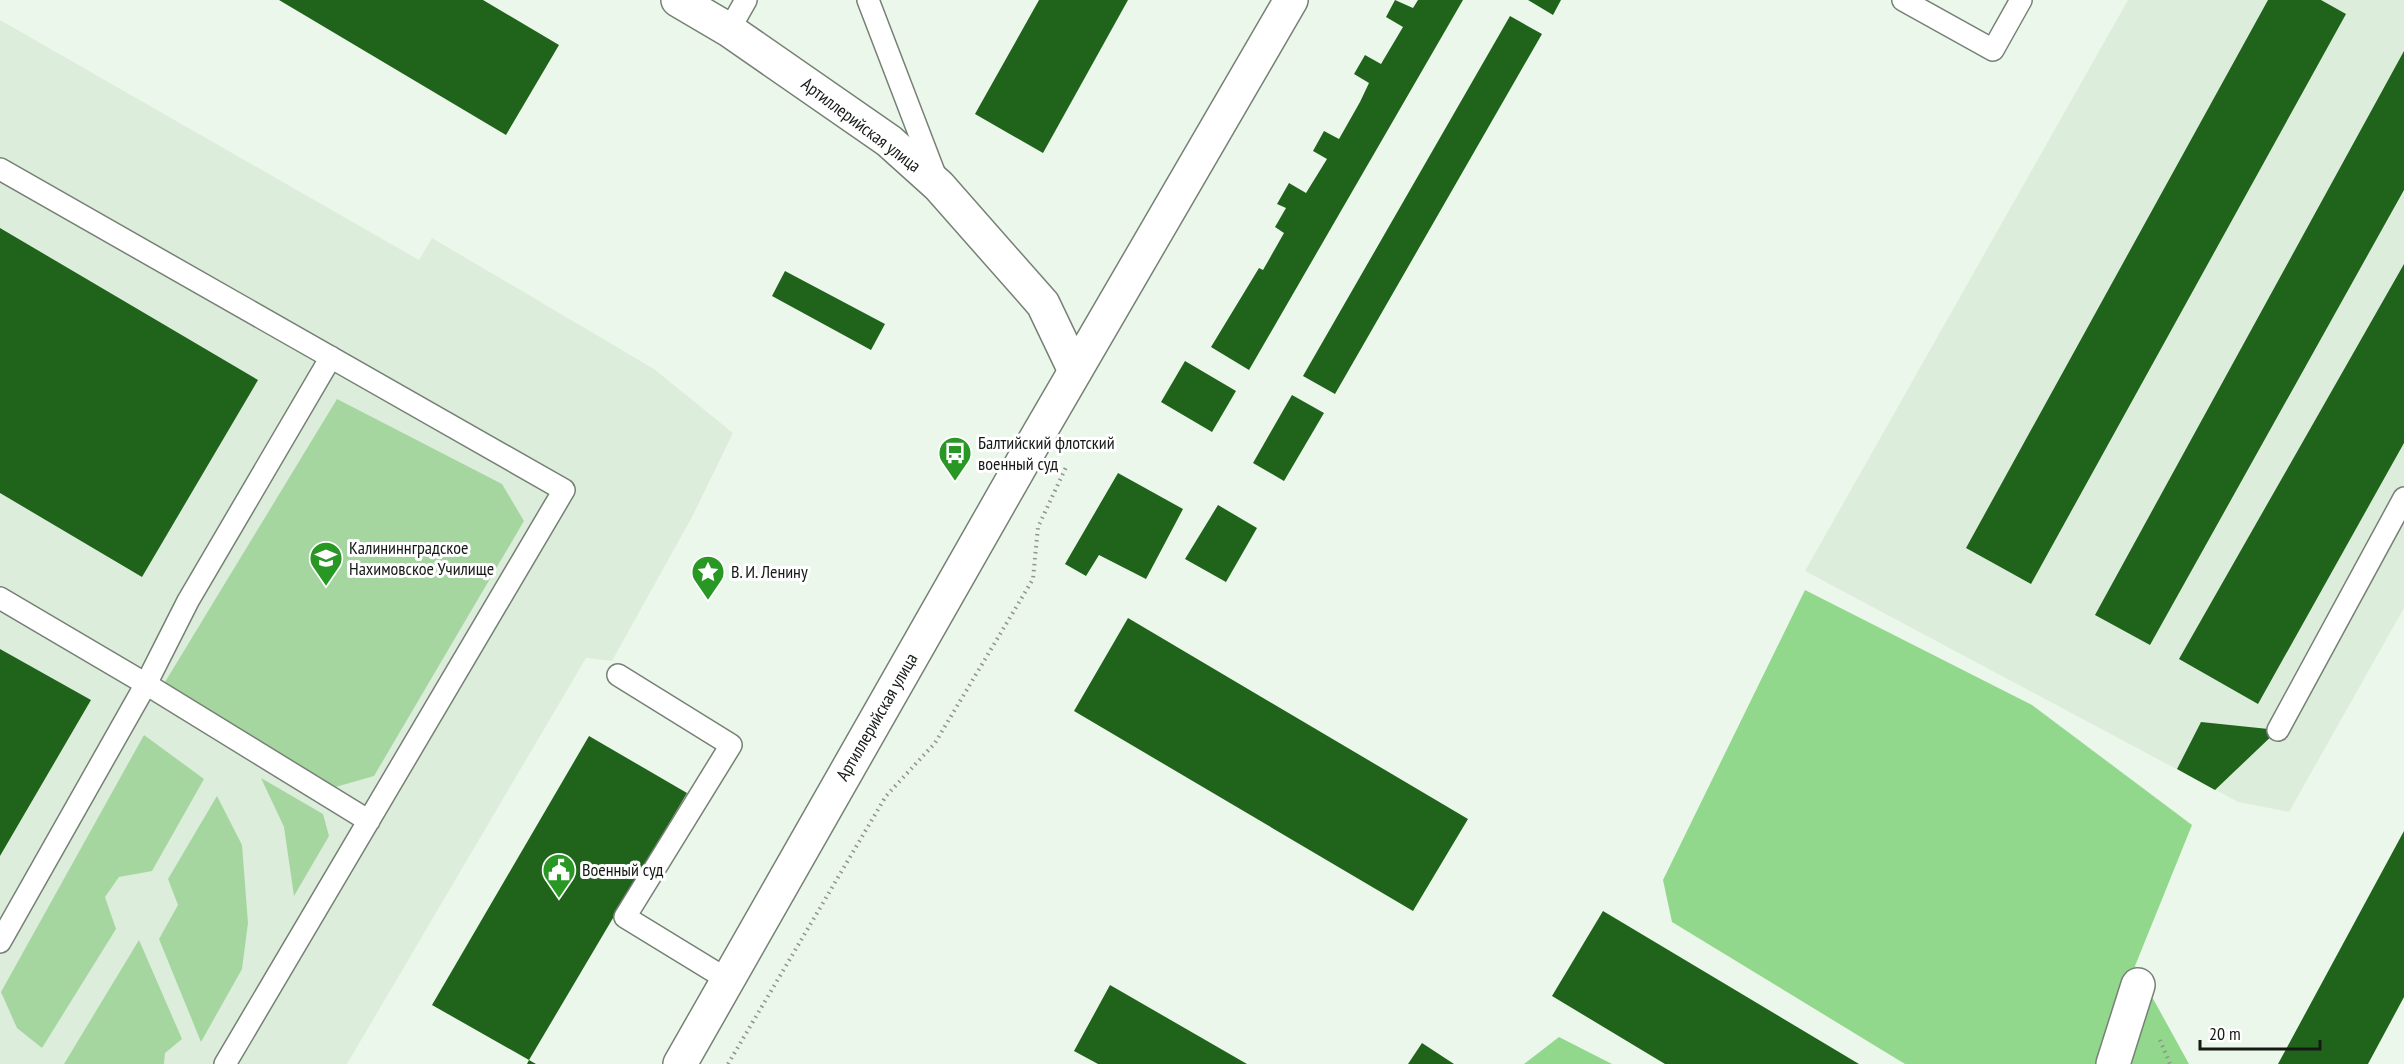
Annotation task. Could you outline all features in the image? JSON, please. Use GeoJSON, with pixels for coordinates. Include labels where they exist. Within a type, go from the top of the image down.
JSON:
{"type":"FeatureCollection","features":[{"type":"Feature","properties":{"kind":"main road","name":"Артиллерийская улица"},"geometry":{"type":"LineString","coordinates":[[678,0],[729,30],[889,141],[939,186],[1043,304],[1075,371]]}},
{"type":"Feature","properties":{"kind":"main road","name":"Артиллерийская улица"},"geometry":{"type":"LineString","coordinates":[[680,1064],[1075,371],[1291,0]]}},
{"type":"Feature","properties":{"kind":"main road"},"geometry":{"type":"LineString","coordinates":[[2113,1064],[2138,985]]}},
{"type":"Feature","properties":{"kind":"lane"},"geometry":{"type":"LineString","coordinates":[[729,30],[746,0]]}},
{"type":"Feature","properties":{"kind":"lane"},"geometry":{"type":"LineString","coordinates":[[868,0],[939,186]]}},
{"type":"Feature","properties":{"kind":"lane"},"geometry":{"type":"LineString","coordinates":[[1902,0],[1993,50],[2021,0]]}},
{"type":"Feature","properties":{"kind":"lane"},"geometry":{"type":"LineString","coordinates":[[0,169],[564,490],[225,1064]]}},
{"type":"Feature","properties":{"kind":"lane"},"geometry":{"type":"LineString","coordinates":[[0,942],[146,684],[188,601],[332,357]]}},
{"type":"Feature","properties":{"kind":"lane"},"geometry":{"type":"LineString","coordinates":[[2278,730],[2404,498]]}},
{"type":"Feature","properties":{"kind":"lane"},"geometry":{"type":"LineString","coordinates":[[0,598],[146,684],[369,821]]}},
{"type":"Feature","properties":{"kind":"lane"},"geometry":{"type":"LineString","coordinates":[[618,675],[731,744],[625,917],[728,980]]}},
{"type":"Feature","properties":{"kind":"path"},"geometry":{"type":"LineString","coordinates":[[728,1064],[886,796],[935,743],[1033,579],[1038,527],[1071,458]]}},
{"type":"Feature","properties":{"kind":"shaded area"},"geometry":{"type":"Polygon","coordinates":[[[2128,0],[2404,0],[2404,608],[2289,812],[2238,802],[1805,571],[2128,0]]]}},
{"type":"Feature","properties":{"kind":"shaded area","name":"Калининнградское Нахимовское Училище"},"geometry":{"type":"Polygon","coordinates":[[[0,20],[419,260],[432,238],[654,369],[733,433],[692,517],[612,661],[586,658],[347,1064],[0,1064],[0,20]]]}},
{"type":"Feature","properties":{"kind":"green space"},"geometry":{"type":"Polygon","coordinates":[[[337,399],[502,484],[524,521],[374,776],[332,788],[162,687],[337,399]]]}},
{"type":"Feature","properties":{"kind":"green space"},"geometry":{"type":"Polygon","coordinates":[[[1805,590],[2032,705],[2192,825],[2135,966],[2189,1064],[1905,1064],[1672,922],[1663,880],[1805,590]]]}},
{"type":"Feature","properties":{"kind":"green space"},"geometry":{"type":"Polygon","coordinates":[[[144,735],[204,779],[152,871],[119,877],[105,897],[116,929],[42,1048],[17,1028],[1,992],[144,735]]]}},
{"type":"Feature","properties":{"kind":"green space"},"geometry":{"type":"Polygon","coordinates":[[[261,778],[323,814],[329,836],[294,896],[284,827],[261,778]]]}},
{"type":"Feature","properties":{"kind":"green space"},"geometry":{"type":"Polygon","coordinates":[[[217,796],[242,845],[248,923],[242,969],[201,1042],[159,939],[178,905],[168,879],[217,796]]]}},
{"type":"Feature","properties":{"kind":"green space"},"geometry":{"type":"Polygon","coordinates":[[[139,940],[182,1039],[165,1053],[164,1064],[64,1064],[139,940]]]}},
{"type":"Feature","properties":{"kind":"green space"},"geometry":{"type":"Polygon","coordinates":[[[1559,1037],[1612,1064],[1524,1064],[1559,1037]]]}},
{"type":"Feature","properties":{"kind":"building"},"geometry":{"type":"Polygon","coordinates":[[[279,0],[483,0],[559,45],[506,135],[279,0]]]}},
{"type":"Feature","properties":{"kind":"building"},"geometry":{"type":"Polygon","coordinates":[[[1039,0],[1128,0],[1043,153],[975,114],[1039,0]]]}},
{"type":"Feature","properties":{"kind":"building"},"geometry":{"type":"Polygon","coordinates":[[[1395,0],[1413,8],[1418,0],[1463,0],[1249,370],[1211,347],[1259,268],[1263,270],[1284,233],[1275,227],[1286,208],[1277,204],[1289,183],[1306,193],[1327,159],[1313,151],[1324,131],[1339,139],[1360,102],[1369,83],[1354,74],[1365,55],[1381,64],[1403,27],[1386,17],[1395,0]]]}},
{"type":"Feature","properties":{"kind":"building"},"geometry":{"type":"Polygon","coordinates":[[[1528,0],[1561,0],[1553,15],[1528,0]]]}},
{"type":"Feature","properties":{"kind":"building"},"geometry":{"type":"Polygon","coordinates":[[[2268,0],[2321,0],[2346,14],[2031,584],[1966,548],[2268,0]]]}},
{"type":"Feature","properties":{"kind":"building"},"geometry":{"type":"Polygon","coordinates":[[[1510,16],[1542,34],[1335,394],[1303,376],[1510,16]]]}},
{"type":"Feature","properties":{"kind":"building"},"geometry":{"type":"Polygon","coordinates":[[[2404,51],[2404,190],[2150,645],[2095,615],[2404,51]]]}},
{"type":"Feature","properties":{"kind":"building"},"geometry":{"type":"Polygon","coordinates":[[[0,228],[258,380],[142,577],[0,493],[0,228]]]}},
{"type":"Feature","properties":{"kind":"building"},"geometry":{"type":"Polygon","coordinates":[[[2404,264],[2404,443],[2258,704],[2179,659],[2404,264]]]}},
{"type":"Feature","properties":{"kind":"building"},"geometry":{"type":"Polygon","coordinates":[[[785,271],[885,324],[871,350],[772,296],[785,271]]]}},
{"type":"Feature","properties":{"kind":"building"},"geometry":{"type":"Polygon","coordinates":[[[1185,361],[1236,391],[1212,432],[1161,402],[1185,361]]]}},
{"type":"Feature","properties":{"kind":"building"},"geometry":{"type":"Polygon","coordinates":[[[1292,395],[1324,413],[1284,481],[1253,463],[1292,395]]]}},
{"type":"Feature","properties":{"kind":"building"},"geometry":{"type":"Polygon","coordinates":[[[1118,473],[1183,509],[1146,579],[1099,555],[1086,576],[1065,564],[1118,473]]]}},
{"type":"Feature","properties":{"kind":"building"},"geometry":{"type":"Polygon","coordinates":[[[1218,505],[1257,528],[1226,582],[1185,559],[1218,505]]]}},
{"type":"Feature","properties":{"kind":"building"},"geometry":{"type":"Polygon","coordinates":[[[1128,618],[1468,819],[1413,911],[1074,711],[1128,618]]]}},
{"type":"Feature","properties":{"kind":"building"},"geometry":{"type":"Polygon","coordinates":[[[0,649],[91,700],[0,856],[0,649]]]}},
{"type":"Feature","properties":{"kind":"building"},"geometry":{"type":"Polygon","coordinates":[[[2201,722],[2278,730],[2215,790],[2177,769],[2201,722]]]}},
{"type":"Feature","properties":{"kind":"building","name":"Военный суд"},"geometry":{"type":"Polygon","coordinates":[[[589,736],[687,793],[529,1060],[432,1005],[589,736]]]}},
{"type":"Feature","properties":{"kind":"building"},"geometry":{"type":"Polygon","coordinates":[[[2404,831],[2404,997],[2368,1064],[2278,1064],[2404,831]]]}},
{"type":"Feature","properties":{"kind":"building"},"geometry":{"type":"Polygon","coordinates":[[[1603,911],[1859,1064],[1665,1064],[1552,996],[1603,911]]]}},
{"type":"Feature","properties":{"kind":"building"},"geometry":{"type":"Polygon","coordinates":[[[1110,985],[1247,1064],[1098,1064],[1074,1051],[1110,985]]]}},
{"type":"Feature","properties":{"kind":"building"},"geometry":{"type":"Polygon","coordinates":[[[1422,1043],[1454,1064],[1408,1064],[1422,1043]]]}},
{"type":"Feature","properties":{"kind":"place","name":"Балтийский флотский военный суд"},"geometry":{"type":"Point","coordinates":[955,482]}},
{"type":"Feature","properties":{"kind":"place","name":"Калининнградское Нахимовское Училище"},"geometry":{"type":"Point","coordinates":[326,587]}},
{"type":"Feature","properties":{"kind":"place","name":"В. И. Ленину"},"geometry":{"type":"Point","coordinates":[708,601]}},
{"type":"Feature","properties":{"kind":"place","name":"Военный суд"},"geometry":{"type":"Point","coordinates":[559,899]}}]}
